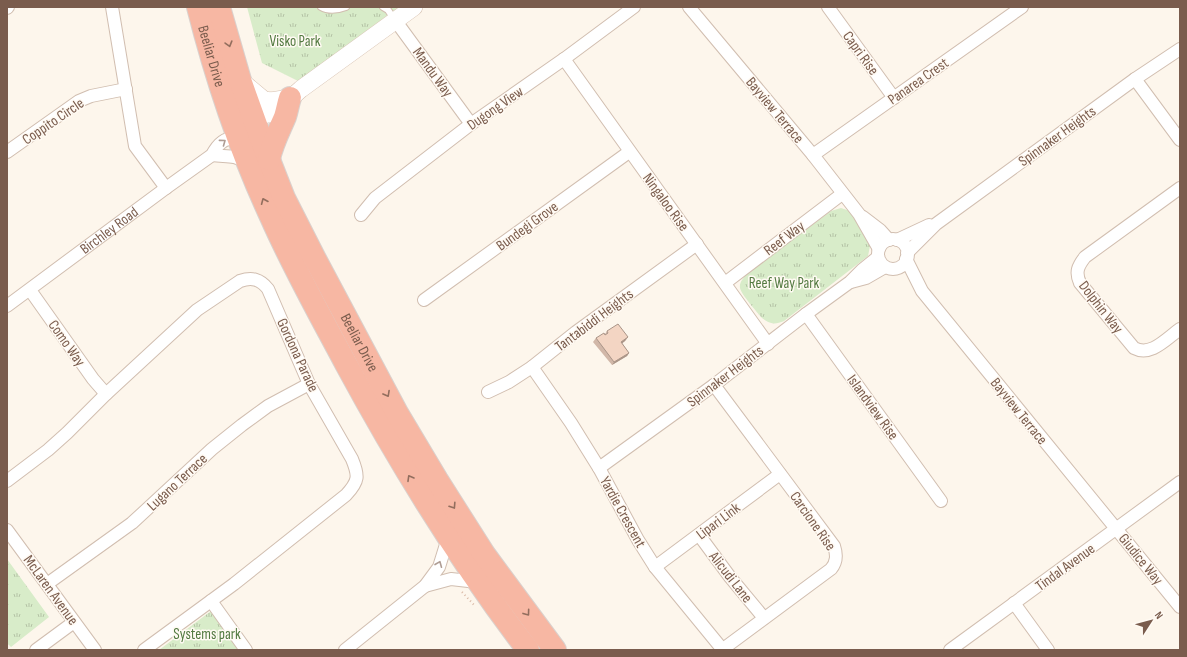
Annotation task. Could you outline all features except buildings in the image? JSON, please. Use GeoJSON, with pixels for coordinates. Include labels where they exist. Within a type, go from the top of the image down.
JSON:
{"type":"FeatureCollection","features":[{"type":"Feature","properties":{"kind":"highway","name":"Beeliar Drive"},"geometry":{"type":"LineString","coordinates":[[198,7],[206,39],[231,84],[252,115],[270,217],[313,302],[388,441],[448,538],[469,586],[528,650]]}},
{"type":"Feature","properties":{"kind":"highway"},"geometry":{"type":"LineString","coordinates":[[204,7],[208,27],[206,39]]}},
{"type":"Feature","properties":{"kind":"highway","name":"Beeliar Drive"},"geometry":{"type":"LineString","coordinates":[[219,7],[240,138],[260,157],[284,198],[332,292],[417,448],[484,554],[555,650]]}},
{"type":"Feature","properties":{"kind":"highway"},"geometry":{"type":"LineString","coordinates":[[260,157],[277,134],[285,116],[290,98]]}},
{"type":"Feature","properties":{"kind":"highway"},"geometry":{"type":"LineString","coordinates":[[284,198],[285,217],[307,261],[321,294],[321,298],[313,302]]}},
{"type":"Feature","properties":{"kind":"street"},"geometry":{"type":"LineString","coordinates":[[112,7],[135,146],[166,188]]}},
{"type":"Feature","properties":{"kind":"street"},"geometry":{"type":"LineString","coordinates":[[252,115],[269,114],[275,112],[290,98],[414,7]]}},
{"type":"Feature","properties":{"kind":"street","name":"Dugong View"},"geometry":{"type":"LineString","coordinates":[[361,215],[375,198],[471,124],[564,59],[634,7]]}},
{"type":"Feature","properties":{"kind":"street","name":"Bayview Terrace"},"geometry":{"type":"LineString","coordinates":[[689,7],[813,155],[858,214],[878,253]]}},
{"type":"Feature","properties":{"kind":"street","name":"Capri Rise"},"geometry":{"type":"LineString","coordinates":[[828,7],[894,98]]}},
{"type":"Feature","properties":{"kind":"street","name":"Panarea Crest"},"geometry":{"type":"LineString","coordinates":[[813,155],[1022,7]]}},
{"type":"Feature","properties":{"kind":"street","name":"Mandu Way"},"geometry":{"type":"LineString","coordinates":[[395,20],[471,124]]}},
{"type":"Feature","properties":{"kind":"street","name":"Spinnaker Heights"},"geometry":{"type":"LineString","coordinates":[[907,256],[936,224],[1135,79],[1180,49]]}},
{"type":"Feature","properties":{"kind":"street","name":"Ningaloo Rise"},"geometry":{"type":"LineString","coordinates":[[564,59],[629,152],[768,344]]}},
{"type":"Feature","properties":{"kind":"street"},"geometry":{"type":"LineString","coordinates":[[1135,79],[1180,140]]}},
{"type":"Feature","properties":{"kind":"street"},"geometry":{"type":"LineString","coordinates":[[231,84],[264,100],[272,101],[290,98]]}},
{"type":"Feature","properties":{"kind":"street","name":"Coppito Circle"},"geometry":{"type":"LineString","coordinates":[[7,152],[79,101],[91,96],[126,89]]}},
{"type":"Feature","properties":{"kind":"street","name":"Birchley Road"},"geometry":{"type":"LineString","coordinates":[[7,306],[212,155],[216,148],[224,140],[230,138],[240,138]]}},
{"type":"Feature","properties":{"kind":"street","name":"Bundegi Grove"},"geometry":{"type":"LineString","coordinates":[[424,300],[629,152]]}},
{"type":"Feature","properties":{"kind":"street"},"geometry":{"type":"LineString","coordinates":[[212,155],[260,157]]}},
{"type":"Feature","properties":{"kind":"street","name":"Dolphin Way"},"geometry":{"type":"LineString","coordinates":[[1180,188],[1085,257],[1080,262],[1077,272],[1080,283],[1134,348],[1140,351],[1152,349],[1180,329]]}},
{"type":"Feature","properties":{"kind":"street","name":"Reef Way"},"geometry":{"type":"LineString","coordinates":[[725,283],[842,194]]}},
{"type":"Feature","properties":{"kind":"street","name":"Bayview Terrace"},"geometry":{"type":"LineString","coordinates":[[858,214],[893,240]]}},
{"type":"Feature","properties":{"kind":"street","name":"Spinnaker Heights"},"geometry":{"type":"LineString","coordinates":[[893,240],[910,235],[924,227],[936,224]]}},
{"type":"Feature","properties":{"kind":"street"},"geometry":{"type":"LineString","coordinates":[[893,240],[905,246],[907,256],[902,265],[890,268],[880,263],[878,253],[883,243],[893,240]]}},
{"type":"Feature","properties":{"kind":"street","name":"Tantabiddi Heights"},"geometry":{"type":"LineString","coordinates":[[488,392],[509,382],[532,367],[576,332],[697,244]]}},
{"type":"Feature","properties":{"kind":"street","name":"Spinnaker Heights"},"geometry":{"type":"LineString","coordinates":[[599,468],[714,385],[850,282],[878,253]]}},
{"type":"Feature","properties":{"kind":"street","name":"Bayview Terrace"},"geometry":{"type":"LineString","coordinates":[[907,256],[922,291]]}},
{"type":"Feature","properties":{"kind":"street","name":"Bayview Terrace"},"geometry":{"type":"LineString","coordinates":[[890,268],[922,291],[1116,530]]}},
{"type":"Feature","properties":{"kind":"street","name":"Spinnaker Heights"},"geometry":{"type":"LineString","coordinates":[[850,282],[866,278],[890,268]]}},
{"type":"Feature","properties":{"kind":"street","name":"Gordona Parade"},"geometry":{"type":"LineString","coordinates":[[7,481],[48,450],[67,433],[106,394],[196,310],[240,281],[248,278],[263,282],[268,289],[309,384],[352,459],[357,470],[356,482],[346,495],[211,601],[144,650]]}},
{"type":"Feature","properties":{"kind":"street","name":"Como Way"},"geometry":{"type":"LineString","coordinates":[[30,290],[93,379],[106,394]]}},
{"type":"Feature","properties":{"kind":"street","name":"Islandview Rise"},"geometry":{"type":"LineString","coordinates":[[806,314],[941,500]]}},
{"type":"Feature","properties":{"kind":"street","name":"Yardie Crescent"},"geometry":{"type":"LineString","coordinates":[[532,367],[571,423],[599,468],[638,540],[655,567],[723,650]]}},
{"type":"Feature","properties":{"kind":"street","name":"Lugano Terrace"},"geometry":{"type":"LineString","coordinates":[[46,584],[132,523],[207,454],[242,425],[268,406],[309,384]]}},
{"type":"Feature","properties":{"kind":"street","name":"Carcione Rise"},"geometry":{"type":"LineString","coordinates":[[714,385],[834,546],[837,558],[831,569],[723,650]]}},
{"type":"Feature","properties":{"kind":"street","name":"Lipari Link"},"geometry":{"type":"LineString","coordinates":[[655,567],[780,474]]}},
{"type":"Feature","properties":{"kind":"street","name":"Tindal Avenue"},"geometry":{"type":"LineString","coordinates":[[950,650],[1180,482]]}},
{"type":"Feature","properties":{"kind":"street","name":"McLaren Avenue"},"geometry":{"type":"LineString","coordinates":[[7,530],[95,650]]}},
{"type":"Feature","properties":{"kind":"street","name":"Giudice Way"},"geometry":{"type":"LineString","coordinates":[[1116,530],[1180,607]]}},
{"type":"Feature","properties":{"kind":"street","name":"Alicudi Lane"},"geometry":{"type":"LineString","coordinates":[[699,535],[730,577],[764,618]]}},
{"type":"Feature","properties":{"kind":"street"},"geometry":{"type":"LineString","coordinates":[[345,650],[425,586],[439,567],[448,538]]}},
{"type":"Feature","properties":{"kind":"street"},"geometry":{"type":"LineString","coordinates":[[425,586],[451,580],[469,586]]}},
{"type":"Feature","properties":{"kind":"street"},"geometry":{"type":"LineString","coordinates":[[211,601],[246,650]]}},
{"type":"Feature","properties":{"kind":"street"},"geometry":{"type":"LineString","coordinates":[[1014,603],[1048,650]]}},
{"type":"Feature","properties":{"kind":"street"},"geometry":{"type":"LineString","coordinates":[[36,650],[74,622]]}},
{"type":"Feature","properties":{"kind":"lane"},"geometry":{"type":"LineString","coordinates":[[321,7],[325,10],[332,10],[346,7]]}},
{"type":"Feature","properties":{"kind":"lane"},"geometry":{"type":"LineString","coordinates":[[383,7],[388,10],[395,20]]}},
{"type":"Feature","properties":{"kind":"path"},"geometry":{"type":"LineString","coordinates":[[469,586],[466,594],[475,607]]}},
{"type":"Feature","properties":{"kind":"green space","name":"Visko Park"},"geometry":{"type":"Polygon","coordinates":[[[247,7],[399,7],[298,81],[262,63],[247,7]]]}},
{"type":"Feature","properties":{"kind":"green space","name":"Reef Way Park"},"geometry":{"type":"Polygon","coordinates":[[[841,208],[850,211],[871,241],[868,256],[784,321],[770,323],[762,318],[741,291],[740,286],[743,278],[747,273],[831,211],[841,208]]]}},
{"type":"Feature","properties":{"kind":"green space"},"geometry":{"type":"Polygon","coordinates":[[[7,559],[49,617],[11,647],[7,643],[7,559]]]}},
{"type":"Feature","properties":{"kind":"green space","name":"Systems park"},"geometry":{"type":"Polygon","coordinates":[[[211,611],[239,650],[159,650],[211,611]]]}}]}
